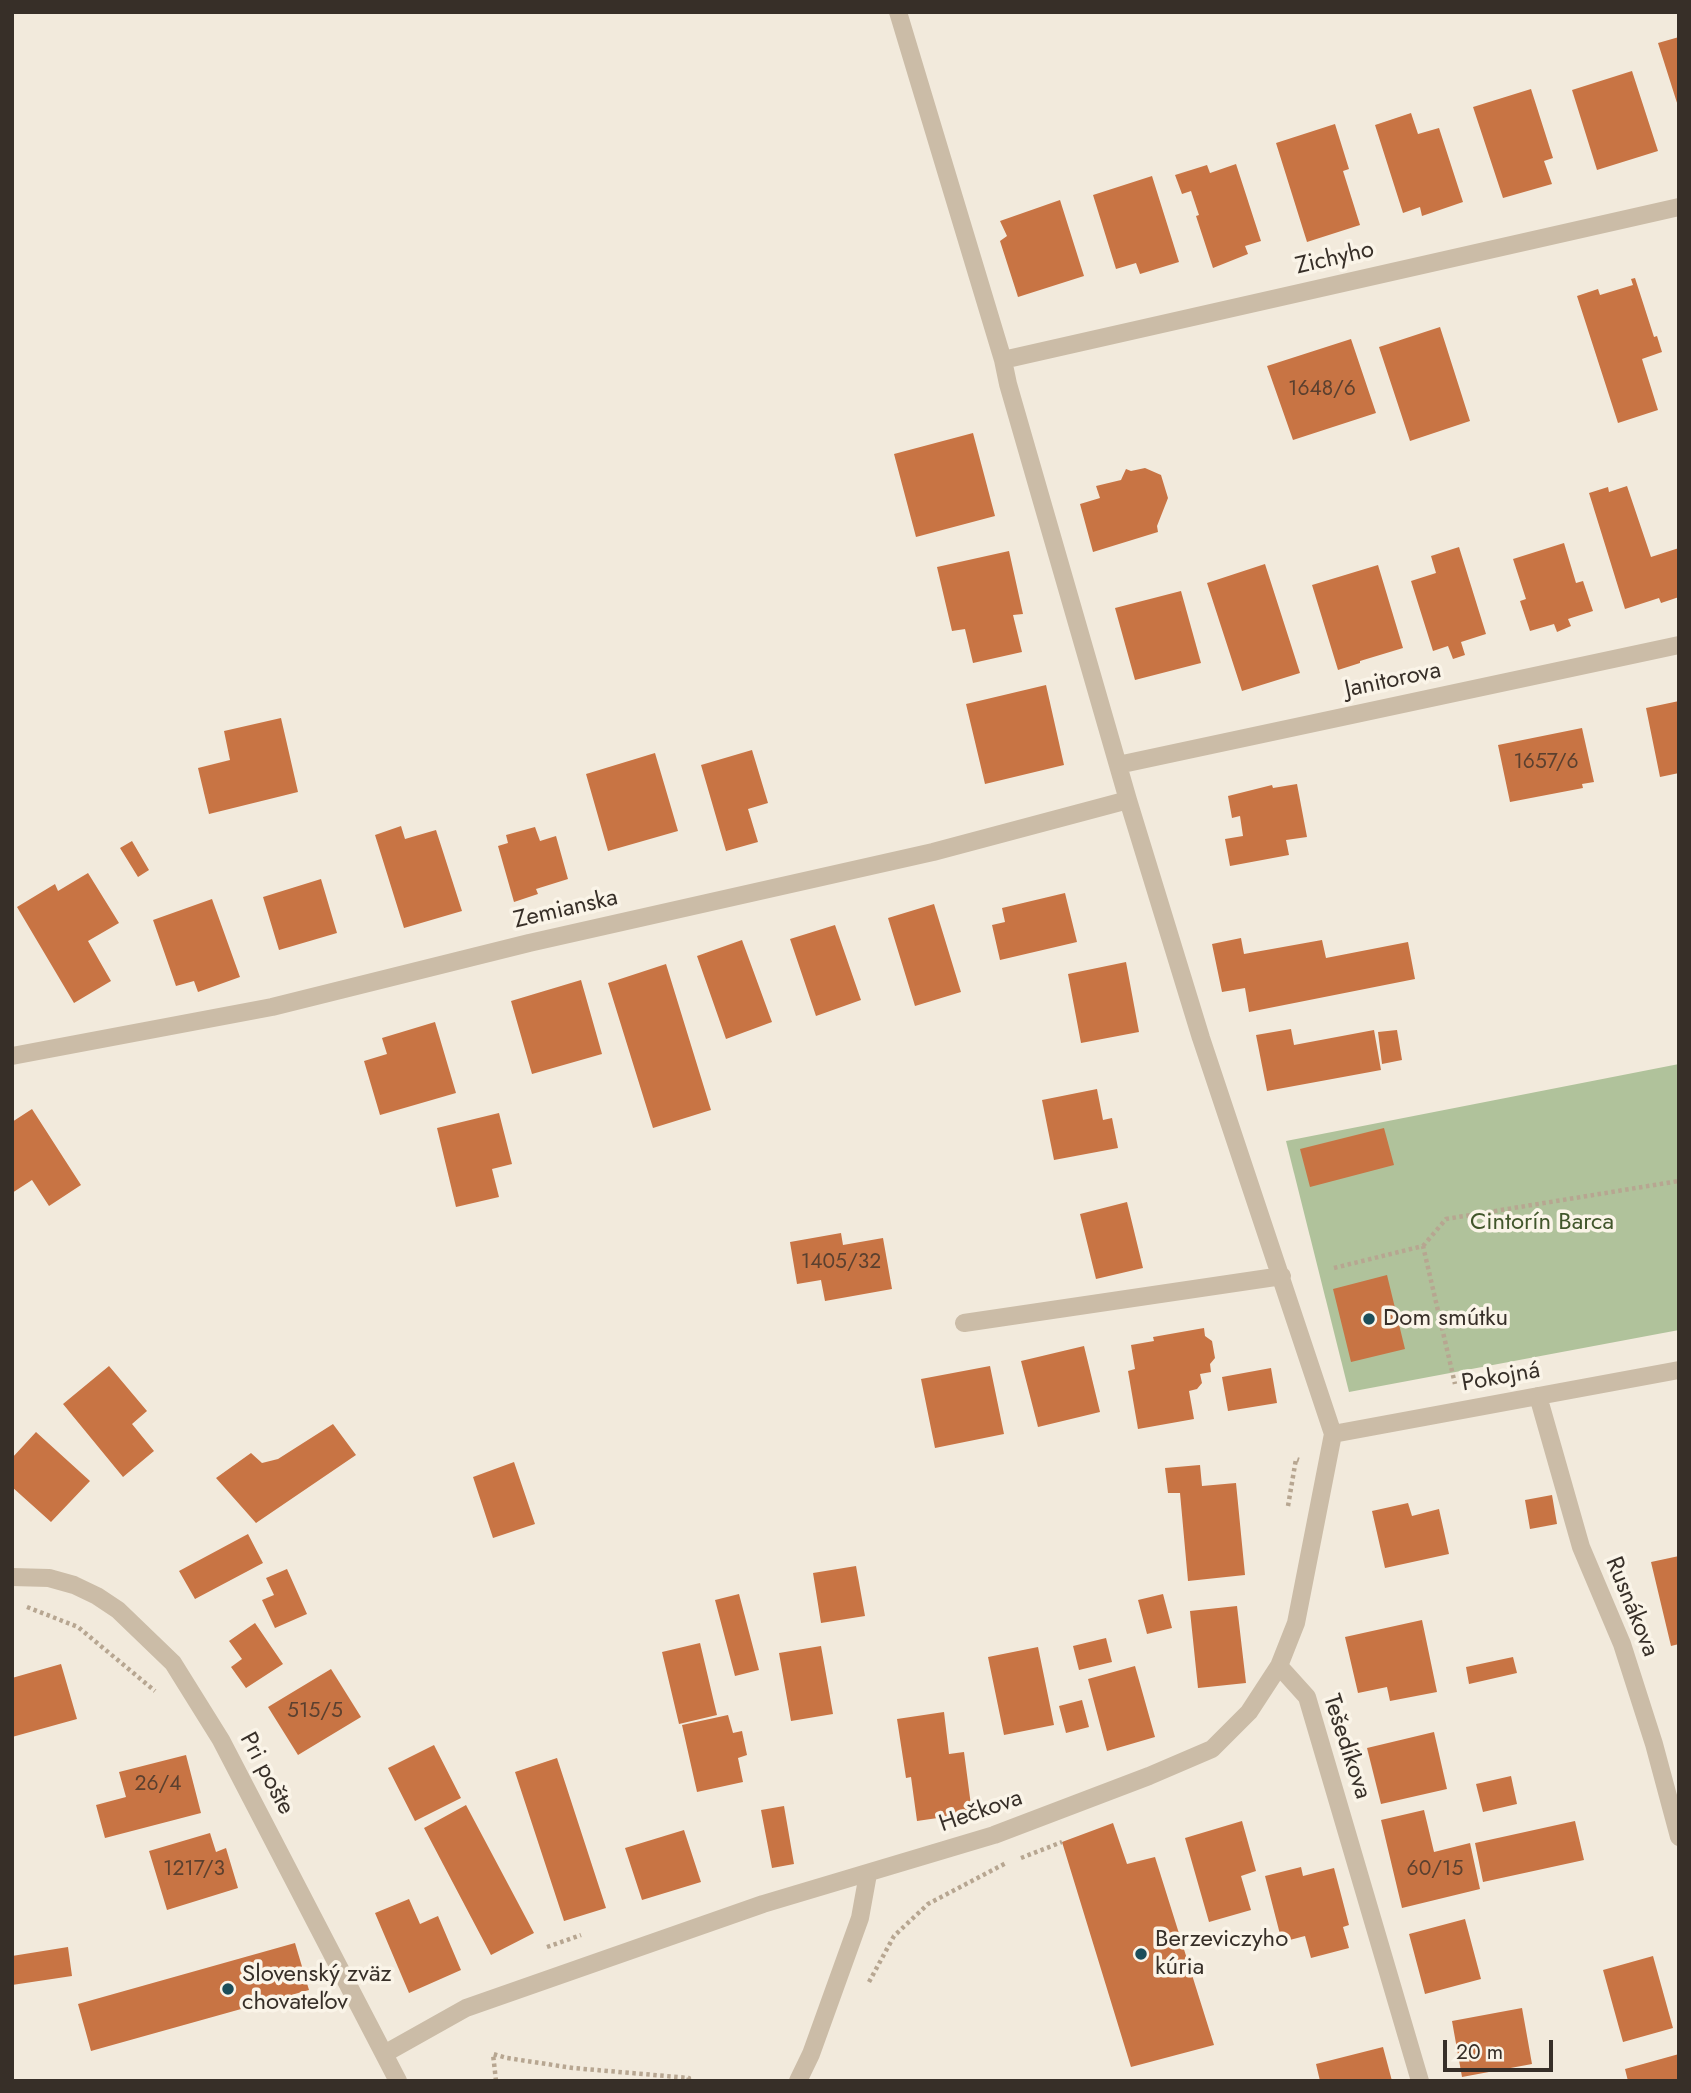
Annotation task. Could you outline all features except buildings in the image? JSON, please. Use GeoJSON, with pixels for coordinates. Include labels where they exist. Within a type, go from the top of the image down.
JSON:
{"type":"FeatureCollection","features":[{"type":"Feature","properties":{"kind":"street"},"geometry":{"type":"LineString","coordinates":[[898,12],[1003,360],[1128,800],[1201,1038],[1333,1434],[1296,1623],[1279,1666]]}},
{"type":"Feature","properties":{"kind":"street","name":"Zichyho"},"geometry":{"type":"LineString","coordinates":[[1003,360],[1679,207]]}},
{"type":"Feature","properties":{"kind":"street","name":"Janitorova"},"geometry":{"type":"LineString","coordinates":[[1118,765],[1679,645]]}},
{"type":"Feature","properties":{"kind":"street","name":"Zemianska"},"geometry":{"type":"LineString","coordinates":[[12,1056],[272,1007],[529,943],[933,852],[1128,800]]}},
{"type":"Feature","properties":{"kind":"street"},"geometry":{"type":"LineString","coordinates":[[964,1324],[1282,1276]]}},
{"type":"Feature","properties":{"kind":"street","name":"Pokojná"},"geometry":{"type":"LineString","coordinates":[[1333,1434],[1679,1370]]}},
{"type":"Feature","properties":{"kind":"street","name":"Rusnákova"},"geometry":{"type":"LineString","coordinates":[[1538,1396],[1581,1547],[1622,1644],[1654,1744],[1679,1837]]}},
{"type":"Feature","properties":{"kind":"street","name":"Pri pošte"},"geometry":{"type":"LineString","coordinates":[[12,1577],[49,1578],[74,1585],[97,1596],[118,1610],[173,1663],[221,1740],[398,2081]]}},
{"type":"Feature","properties":{"kind":"street","name":"Hečkova"},"geometry":{"type":"LineString","coordinates":[[384,2054],[467,2008],[763,1904],[994,1835],[1212,1749],[1249,1712],[1279,1666]]}},
{"type":"Feature","properties":{"kind":"street","name":"Tešedíkova"},"geometry":{"type":"LineString","coordinates":[[1279,1666],[1307,1697],[1420,2081]]}},
{"type":"Feature","properties":{"kind":"street"},"geometry":{"type":"LineString","coordinates":[[798,2081],[811,2054],[860,1917],[868,1874]]}},
{"type":"Feature","properties":{"kind":"path"},"geometry":{"type":"LineString","coordinates":[[1334,1268],[1423,1245],[1446,1219],[1679,1181]]}},
{"type":"Feature","properties":{"kind":"path"},"geometry":{"type":"LineString","coordinates":[[1423,1245],[1461,1409]]}},
{"type":"Feature","properties":{"kind":"path"},"geometry":{"type":"LineString","coordinates":[[1286,1514],[1296,1459],[1327,1464]]}},
{"type":"Feature","properties":{"kind":"path"},"geometry":{"type":"LineString","coordinates":[[20,1606],[49,1614],[78,1627],[154,1689],[162,1700]]}},
{"type":"Feature","properties":{"kind":"path"},"geometry":{"type":"LineString","coordinates":[[864,1993],[894,1936],[928,1904],[995,1867],[1062,1842]]}},
{"type":"Feature","properties":{"kind":"path"},"geometry":{"type":"LineString","coordinates":[[535,1952],[587,1933]]}},
{"type":"Feature","properties":{"kind":"path"},"geometry":{"type":"LineString","coordinates":[[495,2081],[493,2054],[573,2068],[688,2078],[688,2081]]}},
{"type":"Feature","properties":{"kind":"green space","name":"Cintorín Barca"},"geometry":{"type":"Polygon","coordinates":[[[1679,1064],[1679,1330],[1349,1392],[1286,1141],[1679,1064]]]}},
{"type":"Feature","properties":{"kind":"place","name":"Dom smútku"},"geometry":{"type":"Point","coordinates":[1369,1319]}},
{"type":"Feature","properties":{"kind":"place","name":"Berzeviczyho kúria"},"geometry":{"type":"Point","coordinates":[1141,1954]}},
{"type":"Feature","properties":{"kind":"place","name":"Slovenský zväz chovateľov"},"geometry":{"type":"Point","coordinates":[228,1989]}}]}
